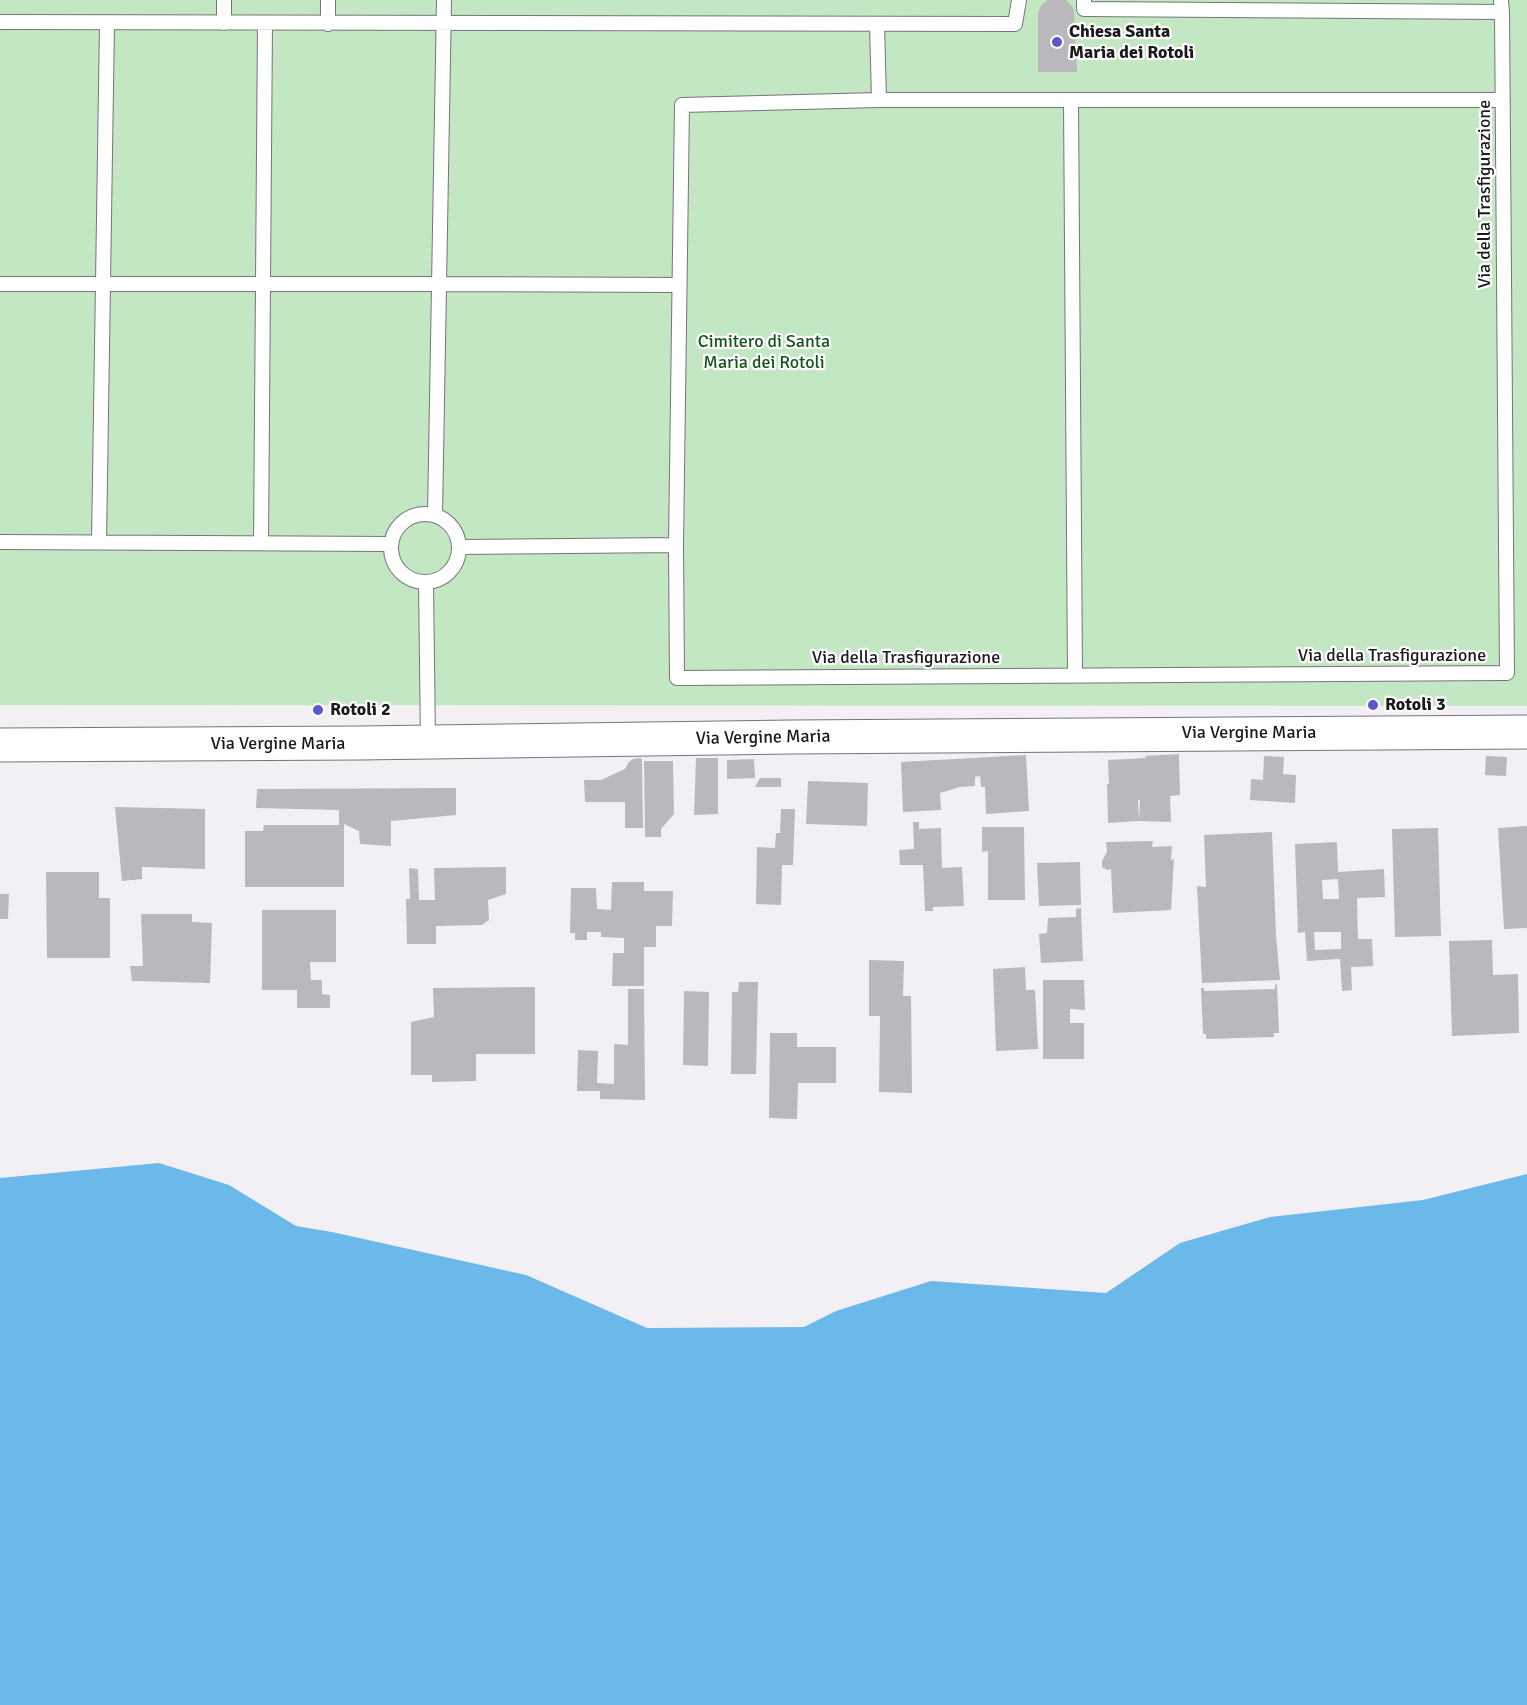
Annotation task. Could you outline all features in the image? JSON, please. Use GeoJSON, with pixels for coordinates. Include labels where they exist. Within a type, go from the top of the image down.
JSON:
{"type":"FeatureCollection","features":[{"type":"Feature","properties":{"kind":"main road","name":"Via Vergine Maria"},"geometry":{"type":"LineString","coordinates":[[0,745],[1527,732]]}},
{"type":"Feature","properties":{"kind":"lane"},"geometry":{"type":"LineString","coordinates":[[224,23],[225,0]]}},
{"type":"Feature","properties":{"kind":"lane"},"geometry":{"type":"LineString","coordinates":[[328,0],[328,24]]}},
{"type":"Feature","properties":{"kind":"lane"},"geometry":{"type":"LineString","coordinates":[[435,515],[444,0]]}},
{"type":"Feature","properties":{"kind":"lane"},"geometry":{"type":"LineString","coordinates":[[0,22],[1015,24],[1019,0]]}},
{"type":"Feature","properties":{"kind":"lane"},"geometry":{"type":"LineString","coordinates":[[1084,0],[1084,9],[1176,5],[1501,6]]}},
{"type":"Feature","properties":{"kind":"lane","name":"Via della Trasfigurazione"},"geometry":{"type":"LineString","coordinates":[[676,545],[677,678],[1507,673],[1501,6]]}},
{"type":"Feature","properties":{"kind":"lane"},"geometry":{"type":"LineString","coordinates":[[99,542],[107,23]]}},
{"type":"Feature","properties":{"kind":"lane"},"geometry":{"type":"LineString","coordinates":[[261,543],[265,23]]}},
{"type":"Feature","properties":{"kind":"lane"},"geometry":{"type":"LineString","coordinates":[[877,24],[879,100]]}},
{"type":"Feature","properties":{"kind":"lane"},"geometry":{"type":"LineString","coordinates":[[460,547],[676,545],[682,105],[879,100],[1503,100]]}},
{"type":"Feature","properties":{"kind":"lane"},"geometry":{"type":"LineString","coordinates":[[1071,100],[1075,675]]}},
{"type":"Feature","properties":{"kind":"lane"},"geometry":{"type":"LineString","coordinates":[[0,284],[680,285]]}},
{"type":"Feature","properties":{"kind":"lane"},"geometry":{"type":"LineString","coordinates":[[435,515],[453,527],[458,536],[459,558],[454,568],[437,581],[426,583],[414,581],[404,576],[396,567],[391,544],[394,532],[412,516],[435,515]]}},
{"type":"Feature","properties":{"kind":"lane"},"geometry":{"type":"LineString","coordinates":[[0,542],[391,544]]}},
{"type":"Feature","properties":{"kind":"lane"},"geometry":{"type":"LineString","coordinates":[[426,583],[428,742]]}},
{"type":"Feature","properties":{"kind":"green space","name":"Cimitero di Santa Maria dei Rotoli"},"geometry":{"type":"Polygon","coordinates":[[[0,0],[1527,0],[1527,706],[0,705],[0,0]]]}},
{"type":"Feature","properties":{"kind":"water"},"geometry":{"type":"Polygon","coordinates":[[[159,1163],[229,1185],[296,1226],[526,1275],[647,1328],[804,1327],[836,1311],[931,1281],[1106,1293],[1180,1243],[1270,1217],[1423,1200],[1527,1174],[1527,1705],[0,1705],[0,1178],[159,1163]]]}},
{"type":"Feature","properties":{"kind":"building","name":"Chiesa Santa Maria dei Rotoli"},"geometry":{"type":"Polygon","coordinates":[[[1048,0],[1066,0],[1074,9],[1077,72],[1038,72],[1038,13],[1042,4],[1048,0]]]}},
{"type":"Feature","properties":{"kind":"building"},"geometry":{"type":"Polygon","coordinates":[[[1179,754],[1180,795],[1170,796],[1171,822],[1108,823],[1108,760],[1179,754]]]}},
{"type":"Feature","properties":{"kind":"building"},"geometry":{"type":"Polygon","coordinates":[[[1026,755],[1029,811],[986,814],[985,787],[981,787],[980,776],[975,777],[975,786],[960,787],[940,793],[941,810],[903,812],[901,762],[1026,755]]]}},
{"type":"Feature","properties":{"kind":"building"},"geometry":{"type":"Polygon","coordinates":[[[1264,756],[1284,757],[1283,774],[1296,775],[1295,803],[1250,800],[1251,779],[1263,780],[1264,756]]]}},
{"type":"Feature","properties":{"kind":"building"},"geometry":{"type":"Polygon","coordinates":[[[1486,756],[1507,757],[1506,776],[1485,775],[1486,756]]]}},
{"type":"Feature","properties":{"kind":"building"},"geometry":{"type":"Polygon","coordinates":[[[696,758],[718,758],[718,814],[694,815],[696,758]]]}},
{"type":"Feature","properties":{"kind":"building"},"geometry":{"type":"Polygon","coordinates":[[[633,759],[642,759],[643,828],[625,828],[625,802],[585,802],[584,780],[601,780],[625,769],[633,759]]]}},
{"type":"Feature","properties":{"kind":"building"},"geometry":{"type":"Polygon","coordinates":[[[754,759],[755,778],[727,779],[727,760],[754,759]]]}},
{"type":"Feature","properties":{"kind":"building"},"geometry":{"type":"Polygon","coordinates":[[[644,761],[673,761],[674,814],[661,829],[661,837],[645,837],[644,761]]]}},
{"type":"Feature","properties":{"kind":"building"},"geometry":{"type":"Polygon","coordinates":[[[760,778],[781,778],[781,787],[755,787],[760,778]]]}},
{"type":"Feature","properties":{"kind":"building"},"geometry":{"type":"Polygon","coordinates":[[[808,781],[868,783],[867,826],[806,824],[808,781]]]}},
{"type":"Feature","properties":{"kind":"building"},"geometry":{"type":"Polygon","coordinates":[[[456,788],[456,815],[391,821],[391,846],[360,844],[359,831],[344,824],[344,887],[245,887],[245,831],[263,831],[264,825],[339,825],[339,810],[256,808],[257,789],[456,788]]]}},
{"type":"Feature","properties":{"kind":"building"},"geometry":{"type":"Polygon","coordinates":[[[115,807],[205,809],[205,869],[142,867],[142,879],[122,881],[115,807]]]}},
{"type":"Feature","properties":{"kind":"building"},"geometry":{"type":"Polygon","coordinates":[[[781,809],[795,809],[793,865],[782,865],[781,905],[756,904],[757,847],[775,848],[776,833],[780,833],[781,809]]]}},
{"type":"Feature","properties":{"kind":"building"},"geometry":{"type":"Polygon","coordinates":[[[913,822],[919,822],[919,829],[941,828],[942,868],[962,867],[964,906],[933,907],[933,911],[925,911],[923,865],[900,865],[899,850],[914,849],[913,822]]]}},
{"type":"Feature","properties":{"kind":"building"},"geometry":{"type":"Polygon","coordinates":[[[1527,826],[1527,928],[1504,929],[1498,828],[1527,826]]]}},
{"type":"Feature","properties":{"kind":"building"},"geometry":{"type":"Polygon","coordinates":[[[982,827],[1024,827],[1025,900],[988,900],[988,851],[982,852],[982,827]]]}},
{"type":"Feature","properties":{"kind":"building"},"geometry":{"type":"Polygon","coordinates":[[[1438,828],[1441,936],[1395,937],[1392,829],[1438,828]]]}},
{"type":"Feature","properties":{"kind":"building"},"geometry":{"type":"Polygon","coordinates":[[[1272,832],[1280,980],[1202,983],[1197,886],[1206,887],[1204,835],[1272,832]]]}},
{"type":"Feature","properties":{"kind":"building"},"geometry":{"type":"Polygon","coordinates":[[[1153,841],[1152,847],[1172,846],[1171,860],[1174,859],[1171,910],[1113,913],[1111,869],[1107,870],[1102,867],[1102,861],[1107,852],[1106,842],[1153,841]]]}},
{"type":"Feature","properties":{"kind":"building"},"geometry":{"type":"Polygon","coordinates":[[[1337,842],[1338,872],[1384,869],[1385,897],[1357,898],[1358,939],[1372,939],[1373,966],[1351,967],[1352,990],[1342,991],[1340,959],[1307,961],[1305,932],[1298,933],[1295,844],[1337,842]],[[1338,879],[1322,880],[1323,899],[1339,899],[1338,879]],[[1314,932],[1315,950],[1341,949],[1341,932],[1314,932]]]}},
{"type":"Feature","properties":{"kind":"building"},"geometry":{"type":"Polygon","coordinates":[[[1080,862],[1081,905],[1039,906],[1037,863],[1080,862]]]}},
{"type":"Feature","properties":{"kind":"building"},"geometry":{"type":"Polygon","coordinates":[[[506,867],[506,894],[488,900],[489,920],[482,925],[436,926],[436,944],[407,944],[406,899],[410,899],[409,868],[418,869],[419,900],[435,900],[434,868],[506,867]]]}},
{"type":"Feature","properties":{"kind":"building"},"geometry":{"type":"Polygon","coordinates":[[[46,872],[99,872],[99,898],[110,898],[110,958],[47,958],[46,872]]]}},
{"type":"Feature","properties":{"kind":"building"},"geometry":{"type":"Polygon","coordinates":[[[612,882],[644,882],[644,891],[673,891],[672,926],[656,926],[656,947],[644,947],[644,986],[612,986],[613,953],[624,953],[624,938],[601,937],[601,932],[587,932],[587,940],[575,940],[575,933],[570,933],[571,888],[596,888],[597,909],[611,910],[612,882]]]}},
{"type":"Feature","properties":{"kind":"building"},"geometry":{"type":"Polygon","coordinates":[[[0,894],[9,894],[8,919],[0,919],[0,894]]]}},
{"type":"Feature","properties":{"kind":"building"},"geometry":{"type":"Polygon","coordinates":[[[1081,908],[1083,961],[1041,963],[1039,934],[1047,933],[1048,918],[1076,917],[1076,909],[1081,908]]]}},
{"type":"Feature","properties":{"kind":"building"},"geometry":{"type":"Polygon","coordinates":[[[262,910],[336,910],[336,962],[310,962],[311,980],[322,980],[322,994],[330,995],[330,1008],[297,1008],[297,990],[262,990],[262,910]]]}},
{"type":"Feature","properties":{"kind":"building"},"geometry":{"type":"Polygon","coordinates":[[[141,914],[192,914],[192,922],[212,923],[210,983],[132,981],[130,966],[143,966],[141,914]]]}},
{"type":"Feature","properties":{"kind":"building"},"geometry":{"type":"Polygon","coordinates":[[[1492,940],[1493,975],[1518,974],[1519,1033],[1452,1036],[1449,941],[1492,940]]]}},
{"type":"Feature","properties":{"kind":"building"},"geometry":{"type":"Polygon","coordinates":[[[869,960],[904,961],[903,996],[911,996],[912,1093],[879,1092],[880,1016],[869,1016],[869,960]]]}},
{"type":"Feature","properties":{"kind":"building"},"geometry":{"type":"Polygon","coordinates":[[[1025,967],[1026,990],[1035,990],[1038,1049],[996,1051],[993,969],[1025,967]]]}},
{"type":"Feature","properties":{"kind":"building"},"geometry":{"type":"Polygon","coordinates":[[[1043,980],[1084,980],[1085,1010],[1070,1009],[1070,1023],[1084,1023],[1084,1059],[1043,1059],[1043,980]]]}},
{"type":"Feature","properties":{"kind":"building"},"geometry":{"type":"Polygon","coordinates":[[[739,982],[758,982],[756,1074],[731,1074],[732,992],[738,992],[739,982]]]}},
{"type":"Feature","properties":{"kind":"building"},"geometry":{"type":"Polygon","coordinates":[[[1277,984],[1279,1033],[1274,1033],[1274,1037],[1206,1039],[1206,1034],[1203,1034],[1201,988],[1204,988],[1204,991],[1275,989],[1277,984]]]}},
{"type":"Feature","properties":{"kind":"building"},"geometry":{"type":"Polygon","coordinates":[[[535,987],[535,1054],[476,1054],[476,1081],[432,1082],[432,1075],[411,1075],[411,1022],[434,1017],[433,988],[535,987]]]}},
{"type":"Feature","properties":{"kind":"building"},"geometry":{"type":"Polygon","coordinates":[[[628,989],[644,989],[645,1100],[600,1099],[600,1091],[577,1091],[578,1050],[598,1051],[597,1083],[614,1084],[614,1044],[628,1045],[628,989]]]}},
{"type":"Feature","properties":{"kind":"building"},"geometry":{"type":"Polygon","coordinates":[[[684,991],[709,992],[708,1066],[683,1065],[684,991]]]}},
{"type":"Feature","properties":{"kind":"building"},"geometry":{"type":"Polygon","coordinates":[[[770,1033],[797,1033],[797,1047],[836,1047],[836,1083],[798,1083],[797,1119],[769,1118],[770,1033]]]}},
{"type":"Feature","properties":{"kind":"place","name":"Chiesa Santa Maria dei Rotoli"},"geometry":{"type":"Point","coordinates":[1057,42]}},
{"type":"Feature","properties":{"kind":"place","name":"Rotoli 3"},"geometry":{"type":"Point","coordinates":[1373,705]}},
{"type":"Feature","properties":{"kind":"place","name":"Rotoli 2"},"geometry":{"type":"Point","coordinates":[318,710]}}]}
